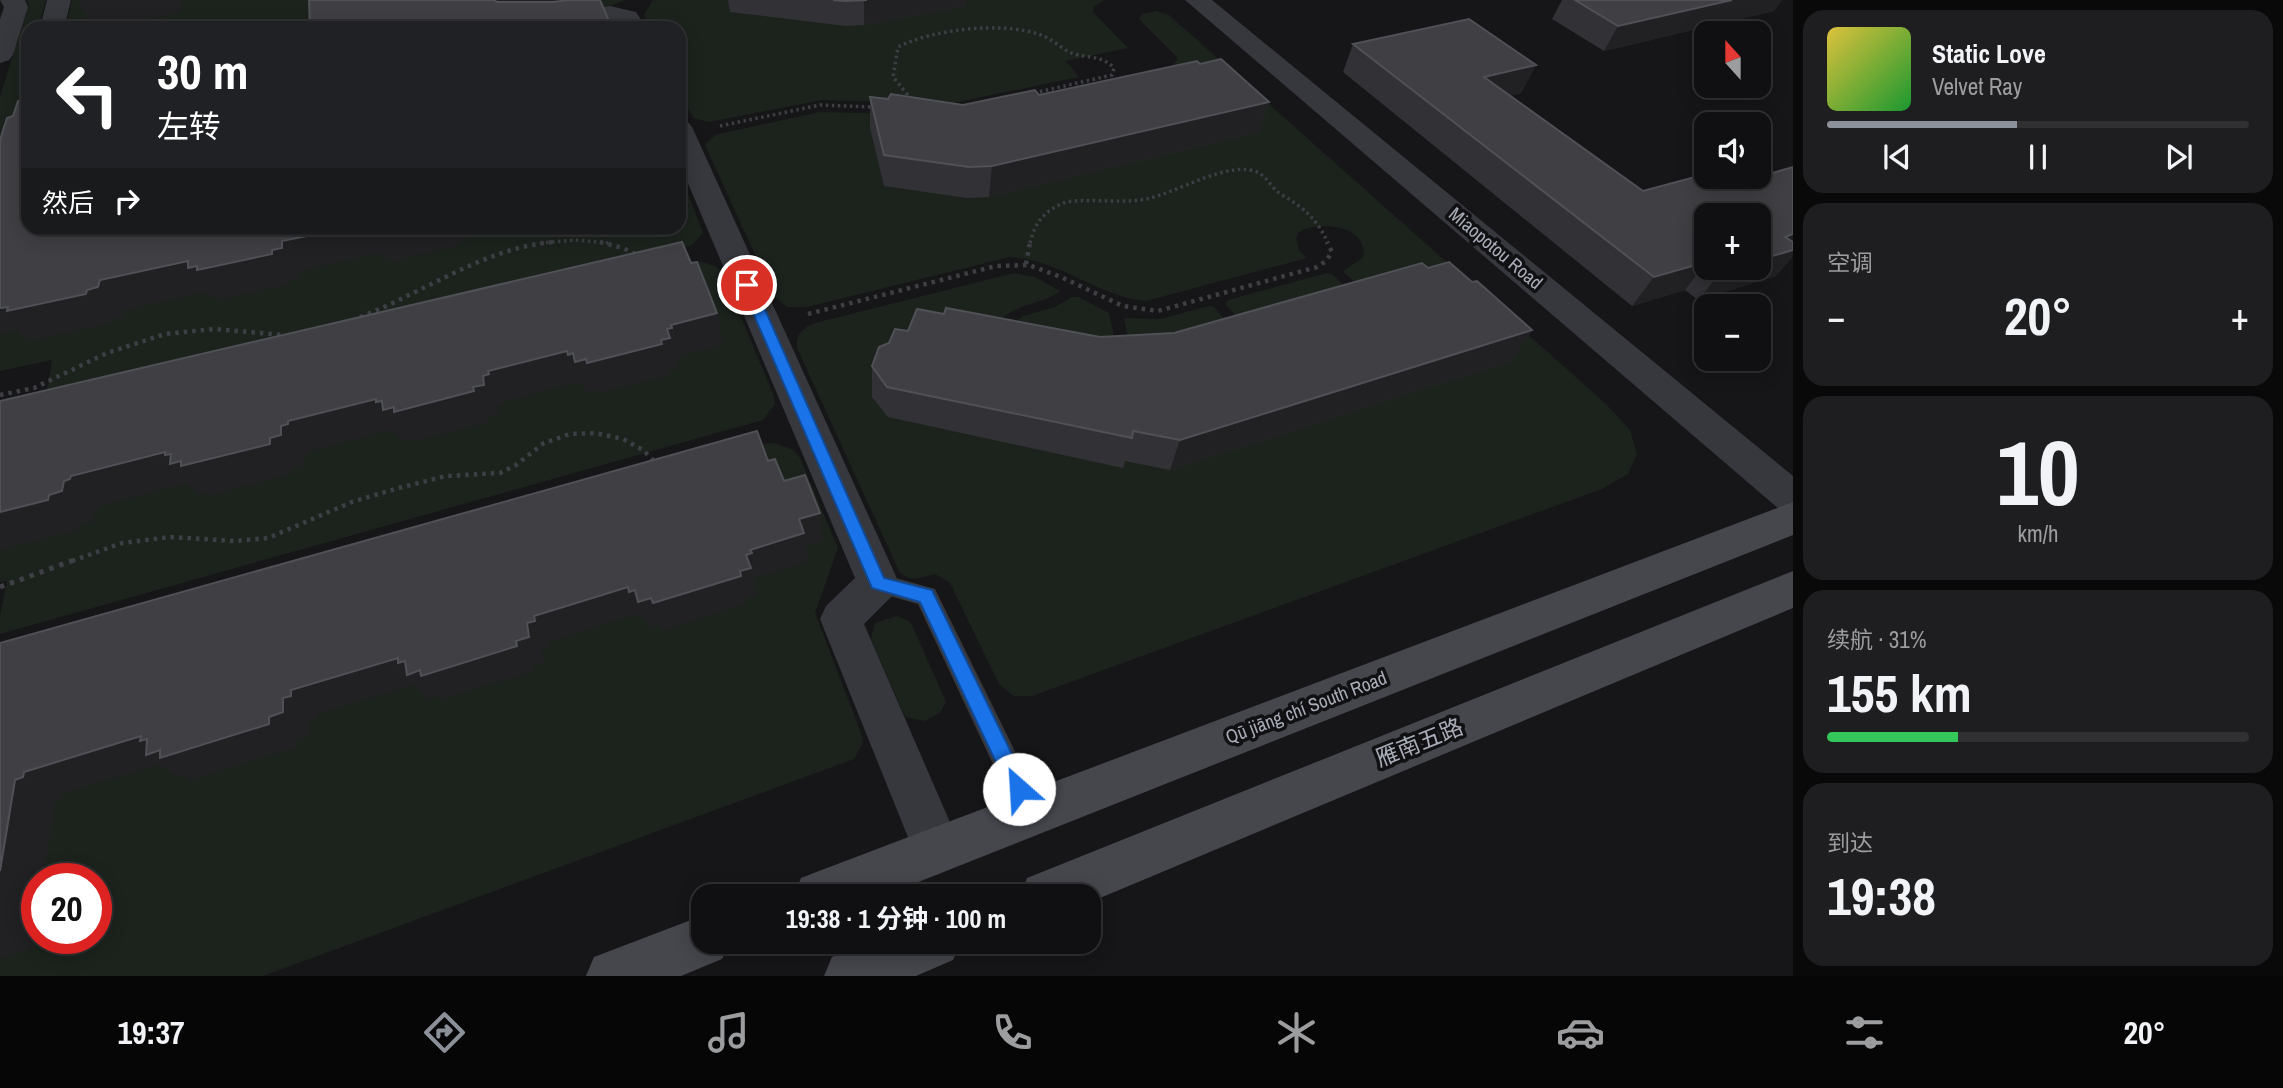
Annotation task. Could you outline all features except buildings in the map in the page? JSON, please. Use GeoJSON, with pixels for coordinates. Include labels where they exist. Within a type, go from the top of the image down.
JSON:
{"type":"FeatureCollection","features":[{"type":"Feature","properties":{"kind":"main road","name":"Qū jiāng chí South Road"},"geometry":{"type":"LineString","coordinates":[[850,884],[1793,518]]}},
{"type":"Feature","properties":{"kind":"main road","name":"雁南五路"},"geometry":{"type":"LineString","coordinates":[[1074,884],[1793,589]]}},
{"type":"Feature","properties":{"kind":"main road"},"geometry":{"type":"LineString","coordinates":[[613,976],[691,946]]}},
{"type":"Feature","properties":{"kind":"main road"},"geometry":{"type":"LineString","coordinates":[[856,975],[906,954]]}},
{"type":"Feature","properties":{"kind":"street"},"geometry":{"type":"LineString","coordinates":[[0,55],[16,7],[10,0]]}},
{"type":"Feature","properties":{"kind":"street"},"geometry":{"type":"LineString","coordinates":[[53,21],[59,0]]}},
{"type":"Feature","properties":{"kind":"street","name":"Miaopotou Road"},"geometry":{"type":"LineString","coordinates":[[1197,0],[1793,498]]}},
{"type":"Feature","properties":{"kind":"street"},"geometry":{"type":"LineString","coordinates":[[561,21],[610,13],[627,17],[630,21]]}},
{"type":"Feature","properties":{"kind":"street"},"geometry":{"type":"LineString","coordinates":[[686,146],[878,583],[841,619],[937,850]]}},
{"type":"Feature","properties":{"kind":"lane"},"geometry":{"type":"LineString","coordinates":[[878,583],[926,596],[1031,814]]}},
{"type":"Feature","properties":{"kind":"path"},"geometry":{"type":"LineString","coordinates":[[905,108],[906,94],[893,77],[898,47],[911,41],[951,33],[989,29],[1035,33],[1048,38],[1063,50],[1107,59],[1114,68],[1112,75],[1028,95]]}},
{"type":"Feature","properties":{"kind":"path"},"geometry":{"type":"LineString","coordinates":[[686,131],[820,105],[881,107]]}},
{"type":"Feature","properties":{"kind":"path"},"geometry":{"type":"LineString","coordinates":[[765,325],[996,267],[1026,264],[1043,269],[1113,303],[1144,311],[1158,311],[1317,267],[1326,261],[1332,252],[1322,229],[1310,212],[1279,194],[1259,173],[1241,171],[1147,199],[1084,200],[1057,206],[1036,223],[1026,264]]}},
{"type":"Feature","properties":{"kind":"path"},"geometry":{"type":"LineString","coordinates":[[358,318],[416,294],[488,257],[527,245],[564,240],[597,241],[627,249],[645,265]]}},
{"type":"Feature","properties":{"kind":"path"},"geometry":{"type":"LineString","coordinates":[[0,395],[34,388],[107,353],[165,334],[214,329],[261,335],[287,335]]}},
{"type":"Feature","properties":{"kind":"path"},"geometry":{"type":"LineString","coordinates":[[0,587],[122,543],[170,537],[235,541],[268,538],[352,502],[395,489],[446,476],[500,472],[516,465],[544,443],[570,435],[595,433],[623,439],[637,445],[656,463]]}},
{"type":"Feature","properties":{"kind":"path"},"geometry":{"type":"LineString","coordinates":[[643,467],[669,459]]}},
{"type":"Feature","properties":{"kind":"shaded area"},"geometry":{"type":"Polygon","coordinates":[[[27,0],[46,0],[40,21],[24,21],[29,5],[27,0]]]}},
{"type":"Feature","properties":{"kind":"shaded area"},"geometry":{"type":"Polygon","coordinates":[[[72,0],[626,0],[609,6],[522,21],[67,21],[72,0]]]}},
{"type":"Feature","properties":{"kind":"shaded area"},"geometry":{"type":"Polygon","coordinates":[[[653,0],[1105,0],[1094,6],[1093,12],[1128,48],[1066,61],[1079,77],[948,104],[822,100],[709,122],[693,118],[686,104],[686,21],[647,21],[644,15],[653,0]]]}},
{"type":"Feature","properties":{"kind":"shaded area"},"geometry":{"type":"Polygon","coordinates":[[[1156,11],[1169,15],[1606,404],[1630,430],[1637,454],[1628,474],[1602,489],[1032,696],[1013,696],[999,684],[950,583],[935,574],[912,578],[899,571],[797,348],[797,339],[801,332],[815,323],[1014,273],[1035,277],[1060,291],[1013,311],[999,322],[1014,324],[1023,316],[1078,297],[1109,313],[1120,365],[1133,364],[1124,318],[1160,319],[1209,306],[1214,307],[1248,347],[1260,343],[1226,305],[1228,300],[1327,273],[1333,275],[1369,311],[1380,307],[1343,271],[1363,258],[1363,247],[1358,238],[1340,228],[1317,226],[1298,233],[1296,239],[1300,252],[1307,258],[1146,301],[1112,293],[1047,265],[1010,257],[807,307],[787,307],[774,296],[705,145],[715,135],[820,112],[942,115],[1172,68],[1178,58],[1139,19],[1142,14],[1156,11]]]}},
{"type":"Feature","properties":{"kind":"shaded area"},"geometry":{"type":"Polygon","coordinates":[[[21,30],[21,219],[0,245],[0,96],[21,30]]]}},
{"type":"Feature","properties":{"kind":"shaded area"},"geometry":{"type":"Polygon","coordinates":[[[686,189],[703,233],[692,245],[684,248],[46,397],[52,360],[0,371],[0,257],[109,235],[686,235],[686,189]]]}},
{"type":"Feature","properties":{"kind":"shaded area"},"geometry":{"type":"Polygon","coordinates":[[[699,261],[717,267],[722,272],[774,396],[775,404],[763,420],[0,634],[0,616],[7,581],[0,582],[0,425],[699,261]]]}},
{"type":"Feature","properties":{"kind":"shaded area"},"geometry":{"type":"Polygon","coordinates":[[[773,443],[794,450],[800,458],[838,548],[815,613],[863,742],[854,759],[263,976],[0,976],[0,679],[761,444],[773,443]]]}},
{"type":"Feature","properties":{"kind":"shaded area"},"geometry":{"type":"Polygon","coordinates":[[[897,616],[912,625],[946,702],[940,713],[924,721],[905,717],[871,639],[875,623],[897,616]]]}},
{"type":"Feature","properties":{"kind":"route"},"geometry":{"type":"LineString","coordinates":[[747,285],[878,583],[926,596],[1019,789]]}}]}
